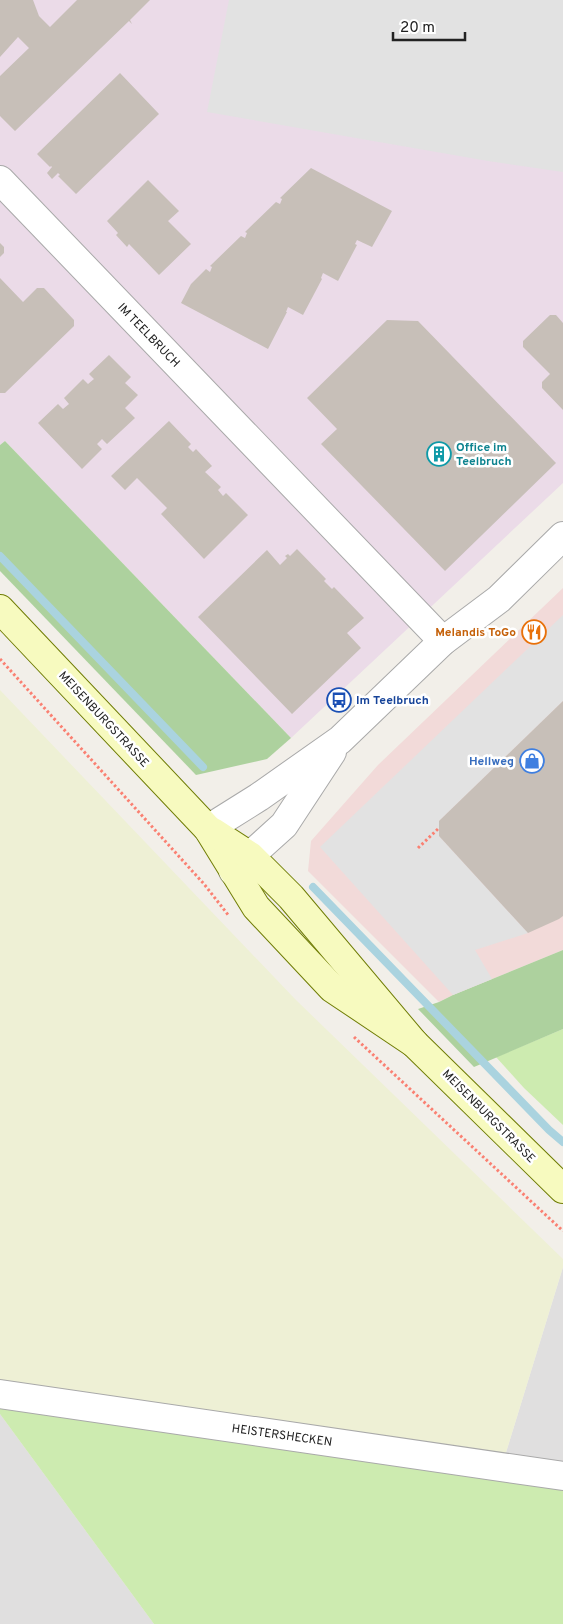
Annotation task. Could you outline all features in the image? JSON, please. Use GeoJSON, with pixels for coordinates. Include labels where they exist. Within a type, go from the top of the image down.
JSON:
{"type":"FeatureCollection","features":[{"type":"Feature","properties":{"kind":"main road","name":"MEISENBURGSTRASSE"},"geometry":{"type":"LineString","coordinates":[[0,610],[242,864],[291,897],[414,1043],[563,1189]]}},
{"type":"Feature","properties":{"kind":"street","name":"IM TEELBRUCH"},"geometry":{"type":"LineString","coordinates":[[0,180],[443,641]]}},
{"type":"Feature","properties":{"kind":"street"},"geometry":{"type":"LineString","coordinates":[[208,829],[259,797],[340,740],[443,641],[499,599],[563,536]]}},
{"type":"Feature","properties":{"kind":"street"},"geometry":{"type":"LineString","coordinates":[[242,864],[284,825],[340,740]]}},
{"type":"Feature","properties":{"kind":"street","name":"HEISTERSHECKEN"},"geometry":{"type":"LineString","coordinates":[[0,1394],[563,1476]]}},
{"type":"Feature","properties":{"kind":"path"},"geometry":{"type":"LineString","coordinates":[[418,848],[439,828]]}},
{"type":"Feature","properties":{"kind":"shaded area"},"geometry":{"type":"Polygon","coordinates":[[[0,0],[563,0],[563,483],[291,738],[5,441],[0,445],[0,0]]]}},
{"type":"Feature","properties":{"kind":"shaded area"},"geometry":{"type":"Polygon","coordinates":[[[229,0],[563,0],[563,172],[488,161],[207,112],[229,0]]]}},
{"type":"Feature","properties":{"kind":"shaded area"},"geometry":{"type":"Polygon","coordinates":[[[563,588],[563,950],[439,1002],[308,871],[311,841],[378,765],[563,588]]]}},
{"type":"Feature","properties":{"kind":"shaded area"},"geometry":{"type":"Polygon","coordinates":[[[563,615],[563,701],[439,821],[439,836],[528,933],[475,950],[492,979],[453,995],[320,847],[563,615]]]}},
{"type":"Feature","properties":{"kind":"shaded area"},"geometry":{"type":"Polygon","coordinates":[[[563,1267],[563,1468],[504,1459],[563,1267]]]}},
{"type":"Feature","properties":{"kind":"shaded area"},"geometry":{"type":"Polygon","coordinates":[[[0,1414],[154,1624],[0,1624],[0,1414]]]}},
{"type":"Feature","properties":{"kind":"green space"},"geometry":{"type":"Polygon","coordinates":[[[5,441],[291,738],[267,759],[196,775],[0,571],[0,445],[5,441]]]}},
{"type":"Feature","properties":{"kind":"green space"},"geometry":{"type":"Polygon","coordinates":[[[0,690],[295,999],[563,1259],[563,1267],[504,1459],[0,1385],[0,690]]]}},
{"type":"Feature","properties":{"kind":"green space"},"geometry":{"type":"Polygon","coordinates":[[[563,950],[563,1029],[474,1067],[418,1009],[439,1002],[563,950]]]}},
{"type":"Feature","properties":{"kind":"green space"},"geometry":{"type":"Polygon","coordinates":[[[563,1029],[563,1125],[524,1088],[496,1057],[563,1029]]]}},
{"type":"Feature","properties":{"kind":"green space"},"geometry":{"type":"Polygon","coordinates":[[[0,1405],[563,1490],[563,1624],[154,1624],[0,1414],[0,1405]]]}},
{"type":"Feature","properties":{"kind":"building"},"geometry":{"type":"Polygon","coordinates":[[[0,0],[33,0],[39,16],[50,27],[77,0],[150,0],[130,20],[132,24],[129,21],[15,131],[0,116],[0,76],[29,48],[18,37],[0,57],[0,0]]]}},
{"type":"Feature","properties":{"kind":"building"},"geometry":{"type":"Polygon","coordinates":[[[120,73],[159,114],[76,194],[58,176],[60,175],[58,173],[52,179],[47,173],[52,167],[37,154],[120,73]]]}},
{"type":"Feature","properties":{"kind":"building"},"geometry":{"type":"Polygon","coordinates":[[[311,168],[392,211],[372,247],[357,240],[355,244],[357,245],[338,281],[323,273],[322,279],[303,315],[288,307],[268,349],[181,303],[191,284],[206,269],[210,272],[212,267],[210,266],[241,236],[245,238],[247,233],[245,232],[276,202],[280,204],[282,199],[280,198],[311,168]]]}},
{"type":"Feature","properties":{"kind":"building"},"geometry":{"type":"Polygon","coordinates":[[[148,180],[179,211],[168,221],[191,244],[159,275],[129,244],[127,247],[107,221],[148,180]]]}},
{"type":"Feature","properties":{"kind":"building"},"geometry":{"type":"Polygon","coordinates":[[[0,243],[4,247],[4,253],[0,257],[0,243]]]}},
{"type":"Feature","properties":{"kind":"building"},"geometry":{"type":"Polygon","coordinates":[[[0,278],[23,302],[37,288],[44,288],[74,320],[74,326],[5,393],[0,393],[0,278]]]}},
{"type":"Feature","properties":{"kind":"building"},"geometry":{"type":"Polygon","coordinates":[[[550,315],[556,315],[563,323],[563,410],[542,388],[542,382],[550,374],[523,347],[523,341],[550,315]]]}},
{"type":"Feature","properties":{"kind":"building","name":"Office im Teelbruch"},"geometry":{"type":"Polygon","coordinates":[[[387,320],[418,321],[556,463],[445,571],[321,444],[337,429],[307,398],[387,320]]]}},
{"type":"Feature","properties":{"kind":"building"},"geometry":{"type":"Polygon","coordinates":[[[109,355],[131,377],[125,383],[138,395],[125,408],[135,418],[107,444],[102,439],[97,444],[102,449],[82,469],[38,423],[58,404],[63,409],[69,404],[64,398],[83,379],[88,384],[94,379],[89,374],[109,355]]]}},
{"type":"Feature","properties":{"kind":"building"},"geometry":{"type":"Polygon","coordinates":[[[169,421],[191,444],[188,447],[193,452],[196,449],[212,466],[205,472],[221,487],[218,490],[223,496],[226,493],[248,515],[204,559],[161,514],[167,508],[137,478],[125,490],[111,476],[169,421]]]}},
{"type":"Feature","properties":{"kind":"building"},"geometry":{"type":"Polygon","coordinates":[[[297,549],[326,579],[324,581],[332,589],[334,587],[364,618],[347,633],[361,648],[292,714],[198,617],[267,550],[280,565],[287,558],[285,556],[288,554],[290,556],[297,549]]]}},
{"type":"Feature","properties":{"kind":"building","name":"Hellweg"},"geometry":{"type":"Polygon","coordinates":[[[563,701],[563,916],[528,933],[439,836],[439,821],[563,701]]]}},
{"type":"Feature","properties":{"kind":"waterway"},"geometry":{"type":"LineString","coordinates":[[0,556],[203,767]]}},
{"type":"Feature","properties":{"kind":"waterway"},"geometry":{"type":"LineString","coordinates":[[313,887],[549,1130],[563,1142]]}},
{"type":"Feature","properties":{"kind":"place","name":"Office im Teelbruch"},"geometry":{"type":"Point","coordinates":[439,454]}},
{"type":"Feature","properties":{"kind":"place","name":"Melandis ToGo"},"geometry":{"type":"Point","coordinates":[534,632]}},
{"type":"Feature","properties":{"kind":"place","name":"Im Teelbruch"},"geometry":{"type":"Point","coordinates":[339,700]}},
{"type":"Feature","properties":{"kind":"place","name":"Hellweg"},"geometry":{"type":"Point","coordinates":[532,761]}}]}
